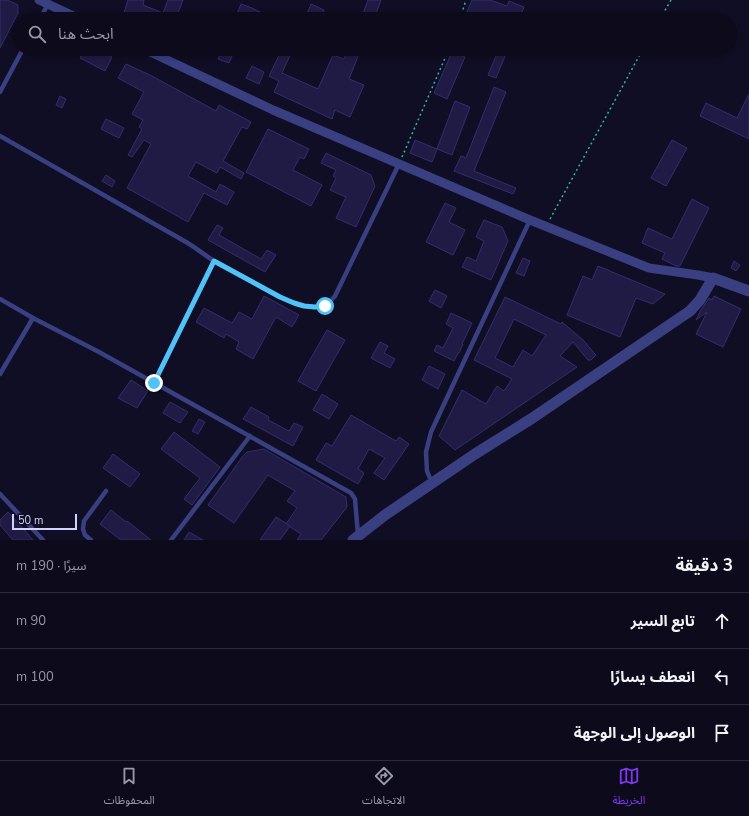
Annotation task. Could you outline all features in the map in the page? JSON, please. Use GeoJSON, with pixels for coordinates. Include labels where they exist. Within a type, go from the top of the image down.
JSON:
{"type":"FeatureCollection","features":[{"type":"Feature","properties":{"kind":"street"},"geometry":{"type":"LineString","coordinates":[[44,2],[65,12]]}},
{"type":"Feature","properties":{"kind":"street"},"geometry":{"type":"LineString","coordinates":[[159,56],[273,110],[530,220],[649,268],[713,278],[749,291]]}},
{"type":"Feature","properties":{"kind":"street"},"geometry":{"type":"LineString","coordinates":[[356,538],[385,515],[432,483],[531,419],[685,314],[700,300],[713,278]]}},
{"type":"Feature","properties":{"kind":"lane"},"geometry":{"type":"LineString","coordinates":[[42,12],[44,2]]}},
{"type":"Feature","properties":{"kind":"lane"},"geometry":{"type":"LineString","coordinates":[[0,92],[19,56]]}},
{"type":"Feature","properties":{"kind":"lane"},"geometry":{"type":"LineString","coordinates":[[0,136],[186,242],[214,261],[280,297],[304,306],[315,307],[325,306],[331,302],[335,296],[399,164]]}},
{"type":"Feature","properties":{"kind":"lane"},"geometry":{"type":"LineString","coordinates":[[432,483],[426,471],[426,452],[431,432],[530,220]]}},
{"type":"Feature","properties":{"kind":"lane"},"geometry":{"type":"LineString","coordinates":[[154,383],[214,261]]}},
{"type":"Feature","properties":{"kind":"lane"},"geometry":{"type":"LineString","coordinates":[[0,299],[99,352],[351,493],[355,499],[356,538]]}},
{"type":"Feature","properties":{"kind":"lane"},"geometry":{"type":"LineString","coordinates":[[0,374],[33,318]]}},
{"type":"Feature","properties":{"kind":"lane"},"geometry":{"type":"LineString","coordinates":[[171,540],[250,436]]}},
{"type":"Feature","properties":{"kind":"lane"},"geometry":{"type":"LineString","coordinates":[[91,540],[85,535],[83,529],[84,521],[106,491]]}},
{"type":"Feature","properties":{"kind":"lane"},"geometry":{"type":"LineString","coordinates":[[0,494],[43,540]]}},
{"type":"Feature","properties":{"kind":"path"},"geometry":{"type":"LineString","coordinates":[[462,12],[466,0]]}},
{"type":"Feature","properties":{"kind":"path"},"geometry":{"type":"LineString","coordinates":[[664,12],[671,0]]}},
{"type":"Feature","properties":{"kind":"path"},"geometry":{"type":"LineString","coordinates":[[399,164],[446,56]]}},
{"type":"Feature","properties":{"kind":"path"},"geometry":{"type":"LineString","coordinates":[[546,226],[639,56]]}},
{"type":"Feature","properties":{"kind":"building"},"geometry":{"type":"Polygon","coordinates":[[[0,0],[7,0],[18,5],[18,12],[12,12],[12,25],[0,48],[0,0]]]}},
{"type":"Feature","properties":{"kind":"building"},"geometry":{"type":"Polygon","coordinates":[[[128,0],[144,0],[143,5],[160,12],[124,12],[128,0]]]}},
{"type":"Feature","properties":{"kind":"building"},"geometry":{"type":"Polygon","coordinates":[[[168,0],[183,0],[178,12],[163,12],[168,0]]]}},
{"type":"Feature","properties":{"kind":"building"},"geometry":{"type":"Polygon","coordinates":[[[368,0],[381,0],[377,12],[364,12],[368,0]]]}},
{"type":"Feature","properties":{"kind":"building"},"geometry":{"type":"Polygon","coordinates":[[[472,0],[490,0],[507,6],[509,1],[524,7],[522,12],[467,12],[472,0]]]}},
{"type":"Feature","properties":{"kind":"building"},"geometry":{"type":"Polygon","coordinates":[[[241,4],[260,12],[238,12],[241,4]]]}},
{"type":"Feature","properties":{"kind":"building"},"geometry":{"type":"Polygon","coordinates":[[[311,4],[324,10],[323,12],[308,12],[311,4]]]}},
{"type":"Feature","properties":{"kind":"building"},"geometry":{"type":"Polygon","coordinates":[[[81,56],[112,57],[105,71],[80,58],[81,56]]]}},
{"type":"Feature","properties":{"kind":"building"},"geometry":{"type":"Polygon","coordinates":[[[219,56],[232,56],[229,63],[218,59],[219,56]]]}},
{"type":"Feature","properties":{"kind":"building"},"geometry":{"type":"Polygon","coordinates":[[[279,56],[290,56],[282,73],[318,89],[333,56],[344,59],[345,56],[358,56],[349,79],[364,85],[350,117],[335,110],[332,119],[274,92],[279,81],[269,76],[279,56]]]}},
{"type":"Feature","properties":{"kind":"building"},"geometry":{"type":"Polygon","coordinates":[[[450,56],[465,57],[447,99],[434,93],[450,56]]]}},
{"type":"Feature","properties":{"kind":"building"},"geometry":{"type":"Polygon","coordinates":[[[496,56],[505,56],[496,78],[488,75],[496,56]]]}},
{"type":"Feature","properties":{"kind":"building"},"geometry":{"type":"Polygon","coordinates":[[[126,64],[152,76],[216,111],[219,105],[251,122],[247,129],[242,127],[223,161],[244,173],[241,179],[220,167],[217,173],[196,162],[188,176],[216,192],[220,184],[234,192],[227,205],[204,193],[188,222],[127,188],[151,144],[144,140],[132,157],[128,155],[142,129],[139,127],[143,120],[132,114],[144,92],[118,78],[126,64]]]}},
{"type":"Feature","properties":{"kind":"building"},"geometry":{"type":"Polygon","coordinates":[[[252,66],[264,72],[259,84],[246,78],[252,66]]]}},
{"type":"Feature","properties":{"kind":"building"},"geometry":{"type":"Polygon","coordinates":[[[494,87],[506,92],[474,171],[516,188],[513,194],[454,171],[461,156],[466,158],[494,87]]]}},
{"type":"Feature","properties":{"kind":"building"},"geometry":{"type":"Polygon","coordinates":[[[749,94],[749,139],[700,116],[706,103],[737,118],[749,94]]]}},
{"type":"Feature","properties":{"kind":"building"},"geometry":{"type":"Polygon","coordinates":[[[60,96],[66,99],[62,108],[56,105],[60,96]]]}},
{"type":"Feature","properties":{"kind":"building"},"geometry":{"type":"Polygon","coordinates":[[[455,101],[470,107],[452,155],[437,149],[455,101]]]}},
{"type":"Feature","properties":{"kind":"building"},"geometry":{"type":"Polygon","coordinates":[[[106,119],[124,128],[119,138],[101,129],[106,119]]]}},
{"type":"Feature","properties":{"kind":"building"},"geometry":{"type":"Polygon","coordinates":[[[268,129],[309,149],[304,159],[300,157],[293,170],[322,185],[311,206],[246,172],[268,129]]]}},
{"type":"Feature","properties":{"kind":"building"},"geometry":{"type":"Polygon","coordinates":[[[415,140],[437,149],[432,162],[410,153],[415,140]]]}},
{"type":"Feature","properties":{"kind":"building"},"geometry":{"type":"Polygon","coordinates":[[[672,140],[687,148],[666,186],[651,178],[672,140]]]}},
{"type":"Feature","properties":{"kind":"building"},"geometry":{"type":"Polygon","coordinates":[[[326,153],[371,175],[375,186],[356,227],[336,218],[346,197],[330,190],[336,178],[333,176],[336,170],[321,163],[326,153]]]}},
{"type":"Feature","properties":{"kind":"building"},"geometry":{"type":"Polygon","coordinates":[[[106,175],[115,181],[112,187],[102,181],[106,175]]]}},
{"type":"Feature","properties":{"kind":"building"},"geometry":{"type":"Polygon","coordinates":[[[692,199],[709,208],[680,266],[676,266],[662,259],[665,253],[642,243],[648,228],[672,239],[692,199]]]}},
{"type":"Feature","properties":{"kind":"building"},"geometry":{"type":"Polygon","coordinates":[[[445,203],[456,208],[449,222],[465,230],[453,255],[426,242],[445,203]]]}},
{"type":"Feature","properties":{"kind":"building"},"geometry":{"type":"Polygon","coordinates":[[[484,220],[502,227],[508,241],[491,280],[462,267],[467,257],[476,261],[484,241],[476,237],[484,220]]]}},
{"type":"Feature","properties":{"kind":"building"},"geometry":{"type":"Polygon","coordinates":[[[217,225],[223,228],[219,235],[261,259],[267,250],[276,255],[265,272],[208,240],[217,225]]]}},
{"type":"Feature","properties":{"kind":"building"},"geometry":{"type":"Polygon","coordinates":[[[523,258],[530,261],[524,276],[516,273],[523,258]]]}},
{"type":"Feature","properties":{"kind":"building"},"geometry":{"type":"Polygon","coordinates":[[[734,261],[740,265],[736,271],[731,268],[734,261]]]}},
{"type":"Feature","properties":{"kind":"building"},"geometry":{"type":"Polygon","coordinates":[[[598,266],[665,294],[653,304],[636,298],[620,337],[567,315],[583,276],[592,280],[598,266]]]}},
{"type":"Feature","properties":{"kind":"building"},"geometry":{"type":"Polygon","coordinates":[[[435,290],[447,296],[441,308],[429,301],[435,290]]]}},
{"type":"Feature","properties":{"kind":"building"},"geometry":{"type":"Polygon","coordinates":[[[264,296],[299,315],[292,327],[276,317],[253,359],[236,349],[239,342],[226,334],[224,338],[196,322],[204,308],[232,323],[239,312],[252,319],[264,296]]]}},
{"type":"Feature","properties":{"kind":"building"},"geometry":{"type":"Polygon","coordinates":[[[714,296],[741,309],[723,347],[696,334],[707,312],[696,320],[709,298],[712,300],[714,296]]]}},
{"type":"Feature","properties":{"kind":"building"},"geometry":{"type":"Polygon","coordinates":[[[505,297],[561,324],[562,322],[583,340],[596,355],[591,360],[588,360],[573,342],[560,356],[577,367],[455,450],[439,436],[462,390],[486,404],[497,386],[504,391],[512,379],[474,360],[505,297]],[[514,319],[495,358],[513,367],[523,350],[532,356],[546,335],[514,319]]]}},
{"type":"Feature","properties":{"kind":"building"},"geometry":{"type":"Polygon","coordinates":[[[451,313],[472,323],[454,361],[434,351],[437,345],[443,348],[453,328],[446,324],[451,313]]]}},
{"type":"Feature","properties":{"kind":"building"},"geometry":{"type":"Polygon","coordinates":[[[327,330],[345,340],[316,391],[298,381],[327,330]]]}},
{"type":"Feature","properties":{"kind":"building"},"geometry":{"type":"Polygon","coordinates":[[[380,342],[388,346],[384,353],[395,359],[390,368],[371,358],[380,342]]]}},
{"type":"Feature","properties":{"kind":"building"},"geometry":{"type":"Polygon","coordinates":[[[429,366],[445,374],[438,389],[422,380],[429,366]]]}},
{"type":"Feature","properties":{"kind":"building"},"geometry":{"type":"Polygon","coordinates":[[[131,380],[148,391],[137,408],[118,398],[131,380]]]}},
{"type":"Feature","properties":{"kind":"building"},"geometry":{"type":"Polygon","coordinates":[[[322,394],[338,404],[329,419],[313,410],[322,394]]]}},
{"type":"Feature","properties":{"kind":"building"},"geometry":{"type":"Polygon","coordinates":[[[170,402],[188,412],[180,423],[163,413],[170,402]]]}},
{"type":"Feature","properties":{"kind":"building"},"geometry":{"type":"Polygon","coordinates":[[[251,407],[269,417],[268,420],[289,431],[294,423],[303,427],[293,446],[243,419],[251,407]]]}},
{"type":"Feature","properties":{"kind":"building"},"geometry":{"type":"Polygon","coordinates":[[[351,415],[396,441],[399,437],[409,444],[384,480],[374,473],[385,458],[369,449],[358,469],[364,473],[358,484],[316,460],[326,443],[332,446],[351,415]]]}},
{"type":"Feature","properties":{"kind":"building"},"geometry":{"type":"Polygon","coordinates":[[[199,419],[205,422],[198,434],[192,431],[199,419]]]}},
{"type":"Feature","properties":{"kind":"building"},"geometry":{"type":"Polygon","coordinates":[[[174,432],[220,467],[192,505],[184,499],[200,478],[161,449],[174,432]]]}},
{"type":"Feature","properties":{"kind":"building"},"geometry":{"type":"Polygon","coordinates":[[[264,449],[346,497],[347,507],[321,540],[297,540],[301,534],[286,524],[297,508],[287,501],[295,491],[268,475],[234,523],[208,505],[247,452],[264,449]]]}},
{"type":"Feature","properties":{"kind":"building"},"geometry":{"type":"Polygon","coordinates":[[[113,454],[140,474],[130,487],[103,468],[113,454]]]}},
{"type":"Feature","properties":{"kind":"building"},"geometry":{"type":"Polygon","coordinates":[[[111,510],[151,540],[121,540],[100,524],[111,510]]]}},
{"type":"Feature","properties":{"kind":"building"},"geometry":{"type":"Polygon","coordinates":[[[8,512],[33,540],[13,540],[0,525],[0,520],[8,512]]]}},
{"type":"Feature","properties":{"kind":"building"},"geometry":{"type":"Polygon","coordinates":[[[276,517],[290,526],[280,540],[260,540],[276,517]]]}},
{"type":"Feature","properties":{"kind":"building"},"geometry":{"type":"Polygon","coordinates":[[[189,532],[203,540],[184,540],[189,532]]]}},
{"type":"Feature","properties":{"kind":"route"},"geometry":{"type":"LineString","coordinates":[[154,383],[214,261],[294,303],[304,306],[325,306]]}}]}
